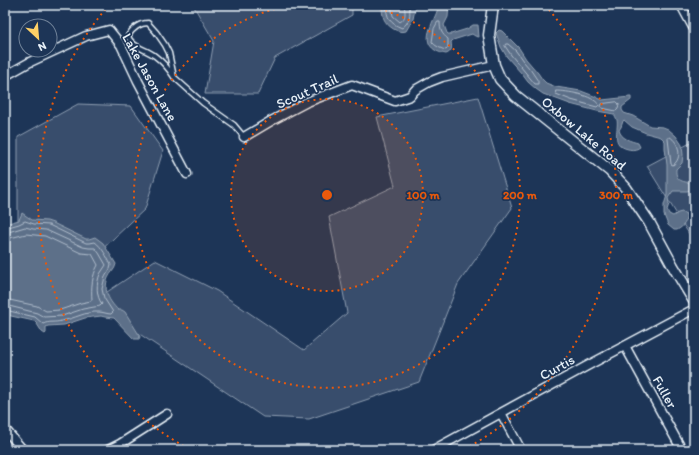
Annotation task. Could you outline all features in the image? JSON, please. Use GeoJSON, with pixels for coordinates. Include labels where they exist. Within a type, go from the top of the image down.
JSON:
{"type":"FeatureCollection","features":[{"type":"Feature","properties":{"kind":"street","name":"Oxbow Lake Road"},"geometry":{"type":"LineString","coordinates":[[493,5],[489,35],[494,65],[500,79],[516,96],[610,171],[626,188],[649,222],[694,301]]}},
{"type":"Feature","properties":{"kind":"street"},"geometry":{"type":"LineString","coordinates":[[681,5],[694,29]]}},
{"type":"Feature","properties":{"kind":"street","name":"Lake Jason Lane"},"geometry":{"type":"LineString","coordinates":[[5,76],[30,62],[86,36],[109,30],[122,45],[138,80],[187,174]]}},
{"type":"Feature","properties":{"kind":"street","name":"Scout Trail"},"geometry":{"type":"LineString","coordinates":[[244,137],[307,102],[352,85],[395,100],[410,96],[415,90],[442,77],[494,65]]}},
{"type":"Feature","properties":{"kind":"street","name":"Curtis"},"geometry":{"type":"LineString","coordinates":[[433,450],[694,309]]}},
{"type":"Feature","properties":{"kind":"street","name":"Fuller"},"geometry":{"type":"LineString","coordinates":[[625,346],[682,450]]}},
{"type":"Feature","properties":{"kind":"street"},"geometry":{"type":"LineString","coordinates":[[501,413],[522,450]]}},
{"type":"Feature","properties":{"kind":"street"},"geometry":{"type":"LineString","coordinates":[[108,450],[167,414]]}},
{"type":"Feature","properties":{"kind":"street"},"geometry":{"type":"LineString","coordinates":[[5,429],[23,450]]}},
{"type":"Feature","properties":{"kind":"lane"},"geometry":{"type":"LineString","coordinates":[[174,76],[169,52],[156,32],[148,23],[142,23],[133,29],[128,36],[134,44],[150,52],[156,57],[174,76],[203,103],[234,125],[244,137]]}},
{"type":"Feature","properties":{"kind":"shaded area"},"geometry":{"type":"Polygon","coordinates":[[[193,5],[352,5],[352,15],[275,58],[258,94],[205,94],[214,41],[193,5]]]}},
{"type":"Feature","properties":{"kind":"shaded area"},"geometry":{"type":"Polygon","coordinates":[[[478,97],[512,208],[458,284],[419,382],[309,419],[263,417],[92,302],[155,260],[217,291],[304,350],[347,313],[329,217],[395,186],[377,117],[478,97]]]}},
{"type":"Feature","properties":{"kind":"shaded area"},"geometry":{"type":"Polygon","coordinates":[[[78,104],[131,106],[163,151],[145,209],[97,254],[18,232],[18,137],[78,104]]]}},
{"type":"Feature","properties":{"kind":"shaded area"},"geometry":{"type":"Polygon","coordinates":[[[694,141],[694,242],[647,166],[694,141]]]}},
{"type":"Feature","properties":{"kind":"water"},"geometry":{"type":"Polygon","coordinates":[[[382,5],[415,7],[413,19],[406,31],[403,32],[393,29],[385,22],[382,12],[382,5]]]}},
{"type":"Feature","properties":{"kind":"water"},"geometry":{"type":"Polygon","coordinates":[[[438,5],[449,5],[448,17],[444,25],[448,34],[467,29],[473,25],[478,25],[479,37],[472,34],[453,40],[451,42],[450,51],[446,54],[440,53],[432,48],[428,41],[428,37],[438,5]]]}},
{"type":"Feature","properties":{"kind":"water"},"geometry":{"type":"Polygon","coordinates":[[[499,30],[502,31],[519,48],[546,83],[556,87],[581,91],[602,100],[631,97],[631,100],[622,107],[624,113],[633,116],[650,126],[668,129],[676,136],[682,145],[683,155],[682,163],[676,169],[677,177],[684,182],[694,183],[694,189],[687,191],[673,191],[668,198],[669,204],[667,210],[669,214],[673,216],[682,212],[686,214],[686,221],[681,227],[674,230],[668,225],[664,215],[664,205],[667,195],[665,141],[661,137],[632,127],[624,120],[619,130],[620,133],[627,139],[638,143],[640,147],[632,150],[622,147],[617,141],[616,137],[617,120],[614,114],[570,104],[543,94],[536,89],[528,82],[507,57],[501,47],[496,33],[499,30]]]}},
{"type":"Feature","properties":{"kind":"water"},"geometry":{"type":"Polygon","coordinates":[[[22,213],[32,220],[47,221],[86,239],[95,237],[103,243],[116,264],[109,276],[106,287],[108,296],[118,310],[125,312],[138,333],[140,337],[139,339],[134,339],[114,318],[101,316],[85,318],[64,325],[48,326],[46,327],[45,334],[34,321],[11,316],[5,313],[5,224],[19,220],[22,213]]]}}]}
